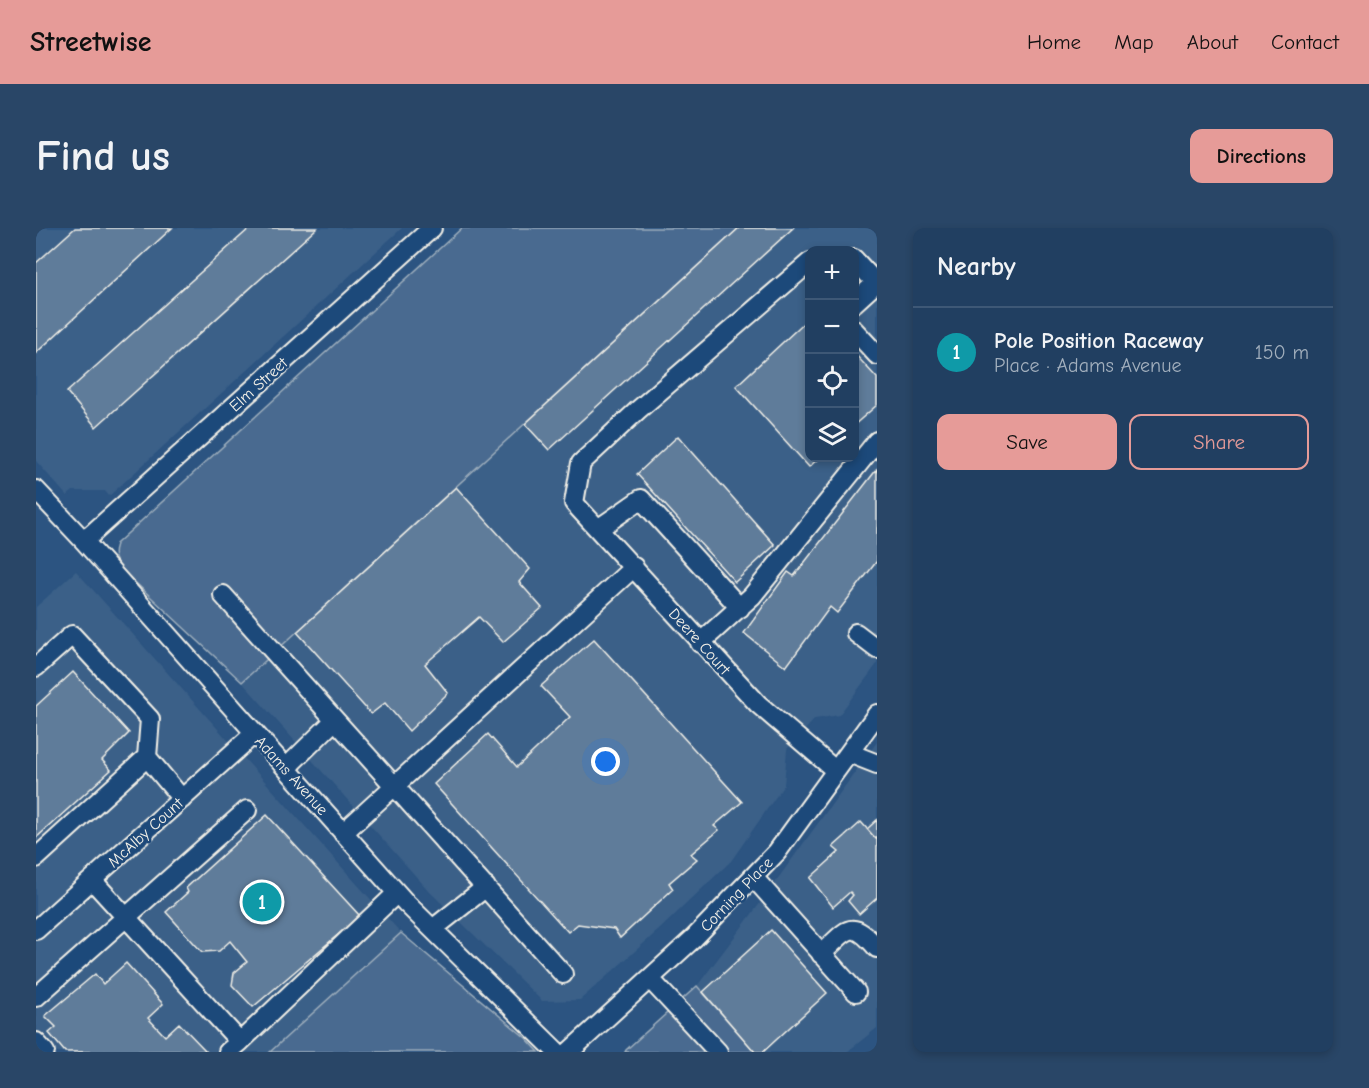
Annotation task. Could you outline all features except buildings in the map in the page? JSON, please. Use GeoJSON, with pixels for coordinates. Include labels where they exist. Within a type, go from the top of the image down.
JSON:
{"type":"FeatureCollection","features":[{"type":"Feature","properties":{"kind":"street","name":"Elm Street"},"geometry":{"type":"LineString","coordinates":[[84,541],[432,228]]}},
{"type":"Feature","properties":{"kind":"street"},"geometry":{"type":"LineString","coordinates":[[858,300],[877,284],[859,264]]}},
{"type":"Feature","properties":{"kind":"street","name":"Deere Court"},"geometry":{"type":"LineString","coordinates":[[805,266],[638,410],[581,463],[574,503],[758,704],[835,770]]}},
{"type":"Feature","properties":{"kind":"street"},"geometry":{"type":"LineString","coordinates":[[859,335],[877,355]]}},
{"type":"Feature","properties":{"kind":"street"},"geometry":{"type":"LineString","coordinates":[[700,643],[752,596],[877,441]]}},
{"type":"Feature","properties":{"kind":"street","name":"Adams Avenue"},"geometry":{"type":"LineString","coordinates":[[36,490],[397,893],[557,1052]]}},
{"type":"Feature","properties":{"kind":"street"},"geometry":{"type":"LineString","coordinates":[[598,529],[641,499],[740,608]]}},
{"type":"Feature","properties":{"kind":"street"},"geometry":{"type":"LineString","coordinates":[[343,833],[634,567]]}},
{"type":"Feature","properties":{"kind":"street"},"geometry":{"type":"LineString","coordinates":[[223,595],[563,974]]}},
{"type":"Feature","properties":{"kind":"street"},"geometry":{"type":"LineString","coordinates":[[856,633],[877,649]]}},
{"type":"Feature","properties":{"kind":"street"},"geometry":{"type":"LineString","coordinates":[[36,667],[72,634],[150,719],[147,757],[36,858]]}},
{"type":"Feature","properties":{"kind":"street","name":"Corning Place"},"geometry":{"type":"LineString","coordinates":[[569,1052],[694,938],[777,852],[877,714]]}},
{"type":"Feature","properties":{"kind":"street"},"geometry":{"type":"LineString","coordinates":[[286,768],[335,720]]}},
{"type":"Feature","properties":{"kind":"street","name":"McAlby Count"},"geometry":{"type":"LineString","coordinates":[[36,930],[255,734]]}},
{"type":"Feature","properties":{"kind":"street"},"geometry":{"type":"LineString","coordinates":[[849,753],[877,764]]}},
{"type":"Feature","properties":{"kind":"street"},"geometry":{"type":"LineString","coordinates":[[147,757],[182,799]]}},
{"type":"Feature","properties":{"kind":"street"},"geometry":{"type":"LineString","coordinates":[[36,997],[247,810]]}},
{"type":"Feature","properties":{"kind":"street"},"geometry":{"type":"LineString","coordinates":[[753,877],[856,992]]}},
{"type":"Feature","properties":{"kind":"street"},"geometry":{"type":"LineString","coordinates":[[92,880],[126,916],[234,1047],[397,893]]}},
{"type":"Feature","properties":{"kind":"street"},"geometry":{"type":"LineString","coordinates":[[434,928],[486,888]]}},
{"type":"Feature","properties":{"kind":"street"},"geometry":{"type":"LineString","coordinates":[[821,954],[846,932],[855,929],[863,932],[877,948]]}},
{"type":"Feature","properties":{"kind":"street"},"geometry":{"type":"LineString","coordinates":[[650,979],[718,1052]]}},
{"type":"Feature","properties":{"kind":"street"},"geometry":{"type":"LineString","coordinates":[[36,1042],[45,1052]]}},
{"type":"Feature","properties":{"kind":"shaded area"},"geometry":{"type":"Polygon","coordinates":[[[36,228],[402,228],[109,496],[105,491],[73,491],[67,496],[36,461],[36,228]]]}},
{"type":"Feature","properties":{"kind":"shaded area"},"geometry":{"type":"Polygon","coordinates":[[[462,228],[739,228],[242,682],[123,571],[115,558],[116,544],[462,228]]]}},
{"type":"Feature","properties":{"kind":"shaded area"},"geometry":{"type":"Polygon","coordinates":[[[739,228],[877,228],[877,664],[839,715],[815,719],[787,749],[784,785],[731,861],[661,928],[580,1000],[542,1001],[430,892],[242,682],[739,228]]]}},
{"type":"Feature","properties":{"kind":"shaded area"},"geometry":{"type":"Polygon","coordinates":[[[76,571],[401,933],[270,1052],[36,1052],[36,607],[76,571]]]}},
{"type":"Feature","properties":{"kind":"shaded area"},"geometry":{"type":"Polygon","coordinates":[[[877,742],[877,1028],[847,1052],[755,1052],[697,986],[877,742]]]}},
{"type":"Feature","properties":{"kind":"shaded area"},"geometry":{"type":"Polygon","coordinates":[[[401,933],[526,1038],[539,1052],[270,1052],[401,933]]]}},
{"type":"Feature","properties":{"kind":"shaded area"},"geometry":{"type":"Polygon","coordinates":[[[697,986],[755,1052],[625,1052],[626,1050],[697,986]]]}},
{"type":"Feature","properties":{"kind":"place","name":"Pole Position Raceway"},"geometry":{"type":"Point","coordinates":[262,902]}}]}
